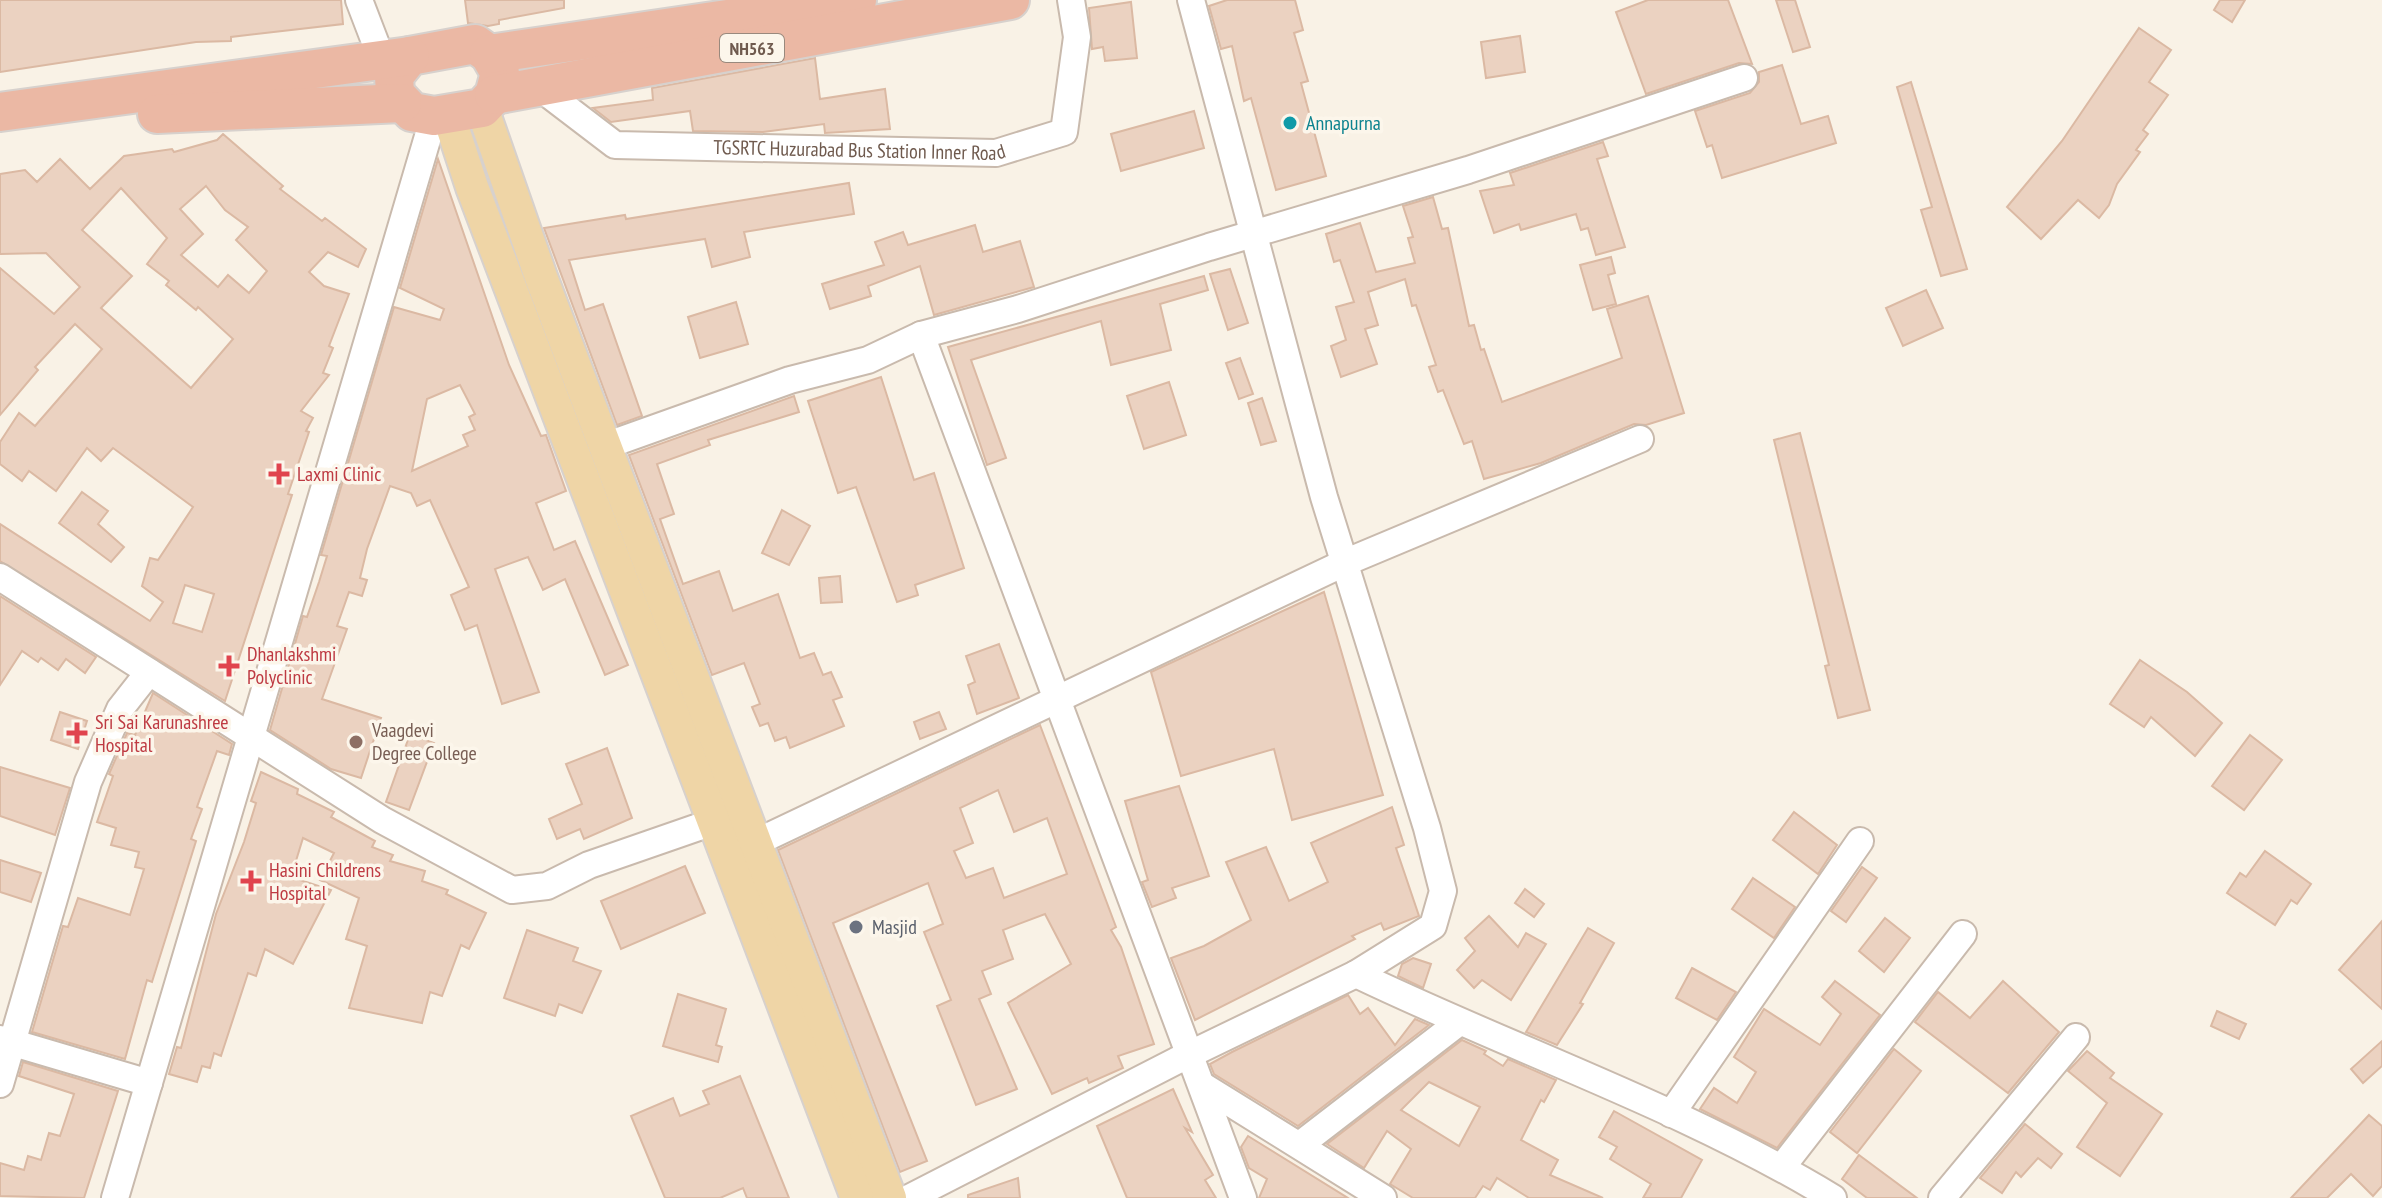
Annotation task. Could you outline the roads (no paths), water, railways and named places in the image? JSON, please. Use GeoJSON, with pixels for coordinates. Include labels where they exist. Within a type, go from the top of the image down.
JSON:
{"type":"FeatureCollection","features":[{"type":"Feature","properties":{"kind":"highway","name":"NH563"},"geometry":{"type":"LineString","coordinates":[[0,112],[396,58],[475,44],[489,54],[857,0]]}},
{"type":"Feature","properties":{"kind":"highway","name":"NH563"},"geometry":{"type":"LineString","coordinates":[[0,137],[178,111],[452,107],[539,87],[1010,0]]}},
{"type":"Feature","properties":{"kind":"highway"},"geometry":{"type":"LineString","coordinates":[[396,58],[395,94],[452,107],[500,73],[489,54]]}},
{"type":"Feature","properties":{"kind":"main road"},"geometry":{"type":"LineString","coordinates":[[452,107],[605,446],[755,843],[848,1131],[857,1198]]}},
{"type":"Feature","properties":{"kind":"main road"},"geometry":{"type":"LineString","coordinates":[[452,107],[472,187],[713,822],[848,1131],[890,1198]]}},
{"type":"Feature","properties":{"kind":"main road"},"geometry":{"type":"LineString","coordinates":[[671,711],[701,699]]}},
{"type":"Feature","properties":{"kind":"street"},"geometry":{"type":"LineString","coordinates":[[359,0],[396,58]]}},
{"type":"Feature","properties":{"kind":"street","name":"TGSRTC Huzurabad Bus Station Inner Road"},"geometry":{"type":"LineString","coordinates":[[539,87],[615,145],[996,153],[1064,132],[1077,37],[1071,0]]}},
{"type":"Feature","properties":{"kind":"street"},"geometry":{"type":"LineString","coordinates":[[909,1198],[1356,974],[1433,926],[1443,891],[1427,828],[1344,563],[1191,0]]}},
{"type":"Feature","properties":{"kind":"street"},"geometry":{"type":"LineString","coordinates":[[605,446],[790,380],[868,360],[921,335],[1018,309],[1468,170],[1744,78]]}},
{"type":"Feature","properties":{"kind":"street"},"geometry":{"type":"LineString","coordinates":[[115,1198],[253,737],[452,107]]}},
{"type":"Feature","properties":{"kind":"street"},"geometry":{"type":"LineString","coordinates":[[921,335],[1243,1198]]}},
{"type":"Feature","properties":{"kind":"street"},"geometry":{"type":"LineString","coordinates":[[755,843],[1344,563],[1640,439]]}},
{"type":"Feature","properties":{"kind":"street"},"geometry":{"type":"LineString","coordinates":[[0,577],[382,820],[518,891],[547,886],[589,865],[713,822]]}},
{"type":"Feature","properties":{"kind":"street"},"geometry":{"type":"LineString","coordinates":[[0,1084],[7,1041],[88,782],[120,709],[149,672]]}},
{"type":"Feature","properties":{"kind":"street"},"geometry":{"type":"LineString","coordinates":[[1671,1114],[1860,841]]}},
{"type":"Feature","properties":{"kind":"street"},"geometry":{"type":"LineString","coordinates":[[1782,1167],[1963,934]]}},
{"type":"Feature","properties":{"kind":"street"},"geometry":{"type":"LineString","coordinates":[[1356,974],[1458,1023],[1671,1114],[1782,1167],[1833,1198]]}},
{"type":"Feature","properties":{"kind":"street"},"geometry":{"type":"LineString","coordinates":[[1301,1144],[1458,1023]]}},
{"type":"Feature","properties":{"kind":"street"},"geometry":{"type":"LineString","coordinates":[[1942,1198],[2076,1037]]}},
{"type":"Feature","properties":{"kind":"street"},"geometry":{"type":"LineString","coordinates":[[7,1041],[149,1083]]}},
{"type":"Feature","properties":{"kind":"street"},"geometry":{"type":"LineString","coordinates":[[1203,1086],[1301,1144],[1383,1198]]}},
{"type":"Feature","properties":{"kind":"place","name":"Annapurna"},"geometry":{"type":"Point","coordinates":[1290,123]}},
{"type":"Feature","properties":{"kind":"place","name":"Laxmi Clinic"},"geometry":{"type":"Point","coordinates":[279,474]}},
{"type":"Feature","properties":{"kind":"place","name":"Dhanlakshmi Polyclinic"},"geometry":{"type":"Point","coordinates":[229,666]}},
{"type":"Feature","properties":{"kind":"place","name":"Sri Sai Karunashree Hospital"},"geometry":{"type":"Point","coordinates":[77,733]}},
{"type":"Feature","properties":{"kind":"place","name":"Vaagdevi Degree College"},"geometry":{"type":"Point","coordinates":[356,742]}},
{"type":"Feature","properties":{"kind":"place","name":"Hasini Childrens Hospital"},"geometry":{"type":"Point","coordinates":[251,881]}},
{"type":"Feature","properties":{"kind":"place","name":"Masjid"},"geometry":{"type":"Point","coordinates":[856,927]}}]}
